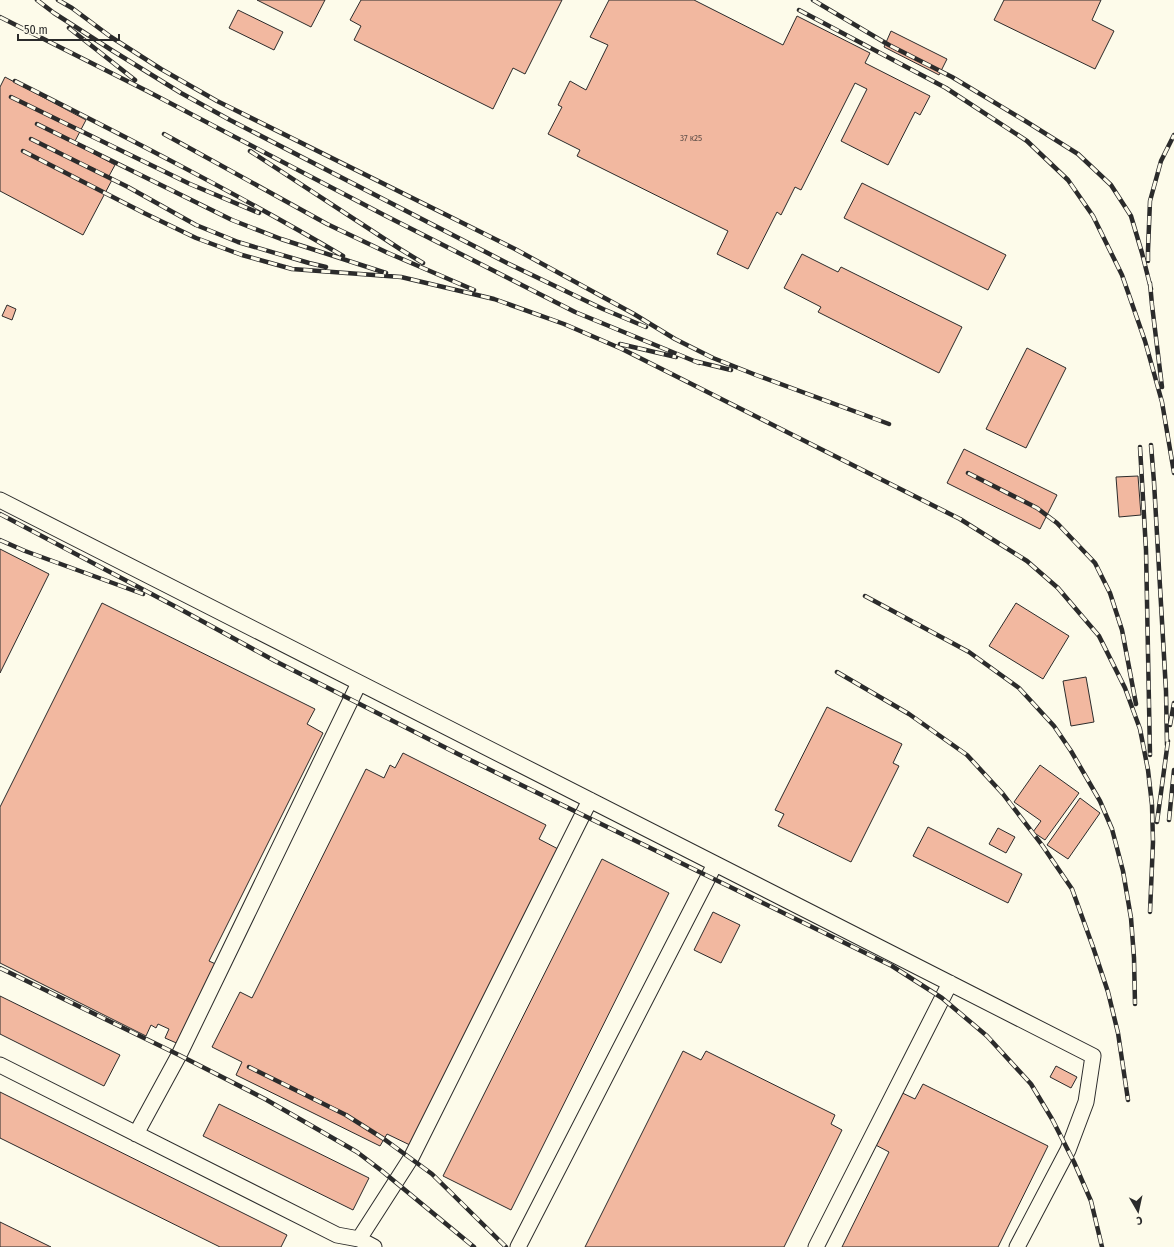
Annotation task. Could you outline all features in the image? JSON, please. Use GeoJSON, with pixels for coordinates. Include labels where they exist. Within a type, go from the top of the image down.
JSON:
{"type":"FeatureCollection","features":[{"type":"Feature","properties":{"kind":"lane"},"geometry":{"type":"LineString","coordinates":[[0,500],[1093,1056],[1086,1102],[1068,1150],[1017,1247]]}},
{"type":"Feature","properties":{"kind":"lane"},"geometry":{"type":"LineString","coordinates":[[136,1134],[179,1055],[359,683]]}},
{"type":"Feature","properties":{"kind":"lane"},"geometry":{"type":"LineString","coordinates":[[359,1239],[411,1158],[590,800]]}},
{"type":"Feature","properties":{"kind":"lane"},"geometry":{"type":"LineString","coordinates":[[518,1247],[715,864]]}},
{"type":"Feature","properties":{"kind":"lane"},"geometry":{"type":"LineString","coordinates":[[816,1247],[950,983]]}},
{"type":"Feature","properties":{"kind":"lane"},"geometry":{"type":"LineString","coordinates":[[0,1065],[136,1134],[334,1241],[359,1239],[374,1247]]}},
{"type":"Feature","properties":{"kind":"building"},"geometry":{"type":"Polygon","coordinates":[[[257,0],[325,0],[311,27],[257,0]]]}},
{"type":"Feature","properties":{"kind":"building"},"geometry":{"type":"Polygon","coordinates":[[[361,0],[562,0],[525,74],[513,68],[493,109],[354,40],[361,26],[350,20],[361,0]]]}},
{"type":"Feature","properties":{"kind":"building"},"geometry":{"type":"Polygon","coordinates":[[[609,0],[694,0],[783,45],[797,16],[870,53],[865,63],[930,96],[920,115],[915,112],[888,165],[841,141],[867,89],[855,83],[801,190],[795,187],[781,215],[777,212],[748,269],[717,254],[728,231],[577,156],[580,150],[548,134],[562,107],[558,105],[570,81],[586,90],[608,45],[590,37],[609,0]]]}},
{"type":"Feature","properties":{"kind":"building"},"geometry":{"type":"Polygon","coordinates":[[[1004,0],[1101,0],[1092,20],[1114,31],[1095,69],[994,20],[1004,0]]]}},
{"type":"Feature","properties":{"kind":"building"},"geometry":{"type":"Polygon","coordinates":[[[238,10],[283,32],[274,50],[229,28],[238,10]]]}},
{"type":"Feature","properties":{"kind":"building"},"geometry":{"type":"Polygon","coordinates":[[[891,31],[947,59],[939,75],[884,47],[891,31]]]}},
{"type":"Feature","properties":{"kind":"building"},"geometry":{"type":"Polygon","coordinates":[[[5,77],[86,120],[74,143],[115,165],[109,176],[113,178],[83,235],[0,191],[0,87],[5,77]]]}},
{"type":"Feature","properties":{"kind":"building"},"geometry":{"type":"Polygon","coordinates":[[[862,183],[1006,255],[988,290],[844,218],[862,183]]]}},
{"type":"Feature","properties":{"kind":"building"},"geometry":{"type":"Polygon","coordinates":[[[802,254],[838,272],[841,267],[962,327],[939,373],[818,312],[821,307],[784,288],[802,254]]]}},
{"type":"Feature","properties":{"kind":"building"},"geometry":{"type":"Polygon","coordinates":[[[7,305],[16,309],[12,320],[2,316],[7,305]]]}},
{"type":"Feature","properties":{"kind":"building"},"geometry":{"type":"Polygon","coordinates":[[[1027,348],[1066,368],[1026,448],[986,429],[1027,348]]]}},
{"type":"Feature","properties":{"kind":"building"},"geometry":{"type":"Polygon","coordinates":[[[964,449],[1057,495],[1040,529],[947,483],[964,449]]]}},
{"type":"Feature","properties":{"kind":"building"},"geometry":{"type":"Polygon","coordinates":[[[1138,476],[1141,515],[1119,517],[1116,477],[1138,476]]]}},
{"type":"Feature","properties":{"kind":"building"},"geometry":{"type":"Polygon","coordinates":[[[0,549],[49,574],[0,673],[0,549]]]}},
{"type":"Feature","properties":{"kind":"building"},"geometry":{"type":"Polygon","coordinates":[[[102,603],[315,709],[307,724],[323,733],[209,961],[220,966],[181,1045],[165,1038],[169,1029],[158,1024],[156,1028],[151,1025],[146,1036],[0,963],[0,807],[102,603]]]}},
{"type":"Feature","properties":{"kind":"building"},"geometry":{"type":"Polygon","coordinates":[[[1016,603],[1069,636],[1043,679],[989,646],[1016,603]]]}},
{"type":"Feature","properties":{"kind":"building"},"geometry":{"type":"Polygon","coordinates":[[[1086,677],[1094,722],[1071,726],[1063,681],[1086,677]]]}},
{"type":"Feature","properties":{"kind":"building"},"geometry":{"type":"Polygon","coordinates":[[[827,707],[902,744],[893,763],[899,766],[851,862],[778,826],[784,814],[775,810],[827,707]]]}},
{"type":"Feature","properties":{"kind":"building"},"geometry":{"type":"Polygon","coordinates":[[[403,753],[546,825],[539,839],[560,850],[412,1146],[387,1134],[380,1146],[236,1075],[242,1062],[212,1047],[240,992],[252,998],[366,769],[384,778],[390,765],[395,768],[403,753]]]}},
{"type":"Feature","properties":{"kind":"building"},"geometry":{"type":"Polygon","coordinates":[[[1040,765],[1079,793],[1045,840],[1033,832],[1041,821],[1014,802],[1040,765]]]}},
{"type":"Feature","properties":{"kind":"building"},"geometry":{"type":"Polygon","coordinates":[[[1080,798],[1100,813],[1068,859],[1047,845],[1080,798]]]}},
{"type":"Feature","properties":{"kind":"building"},"geometry":{"type":"Polygon","coordinates":[[[928,827],[1022,874],[1008,903],[913,856],[928,827]]]}},
{"type":"Feature","properties":{"kind":"building"},"geometry":{"type":"Polygon","coordinates":[[[998,828],[1015,837],[1006,853],[989,844],[998,828]]]}},
{"type":"Feature","properties":{"kind":"building"},"geometry":{"type":"Polygon","coordinates":[[[602,859],[669,893],[511,1210],[443,1176],[602,859]]]}},
{"type":"Feature","properties":{"kind":"building"},"geometry":{"type":"Polygon","coordinates":[[[713,912],[740,925],[721,963],[694,950],[713,912]]]}},
{"type":"Feature","properties":{"kind":"building"},"geometry":{"type":"Polygon","coordinates":[[[0,996],[120,1055],[104,1086],[0,1034],[0,996]]]}},
{"type":"Feature","properties":{"kind":"building"},"geometry":{"type":"Polygon","coordinates":[[[683,1051],[701,1060],[706,1051],[835,1115],[831,1124],[842,1130],[784,1247],[585,1247],[683,1051]]]}},
{"type":"Feature","properties":{"kind":"building"},"geometry":{"type":"Polygon","coordinates":[[[1056,1066],[1077,1077],[1071,1088],[1050,1077],[1056,1066]]]}},
{"type":"Feature","properties":{"kind":"building"},"geometry":{"type":"Polygon","coordinates":[[[923,1084],[1048,1146],[998,1247],[842,1247],[889,1152],[868,1141],[894,1089],[915,1099],[923,1084]]]}},
{"type":"Feature","properties":{"kind":"building"},"geometry":{"type":"Polygon","coordinates":[[[0,1092],[287,1235],[281,1247],[220,1247],[0,1138],[0,1092]]]}},
{"type":"Feature","properties":{"kind":"building"},"geometry":{"type":"Polygon","coordinates":[[[219,1104],[369,1178],[353,1210],[203,1136],[219,1104]]]}},
{"type":"Feature","properties":{"kind":"building"},"geometry":{"type":"Polygon","coordinates":[[[0,1222],[51,1247],[0,1247],[0,1222]]]}},
{"type":"Feature","properties":{"kind":"railway"},"geometry":{"type":"LineString","coordinates":[[37,0],[54,13],[113,51],[181,93],[230,120],[507,263],[603,309],[646,327]]}},
{"type":"Feature","properties":{"kind":"railway"},"geometry":{"type":"LineString","coordinates":[[58,0],[72,8],[111,37],[161,69],[217,101],[515,249],[634,314],[675,339],[713,358],[889,424]]}},
{"type":"Feature","properties":{"kind":"railway"},"geometry":{"type":"LineString","coordinates":[[813,0],[889,45],[952,77],[1078,154],[1111,185],[1131,216],[1151,289]]}},
{"type":"Feature","properties":{"kind":"railway"},"geometry":{"type":"LineString","coordinates":[[799,10],[946,88],[1027,141],[1068,180],[1093,216],[1122,275],[1145,341],[1162,402],[1174,473]]}},
{"type":"Feature","properties":{"kind":"railway"},"geometry":{"type":"LineString","coordinates":[[0,17],[147,91],[386,216],[575,312],[699,363]]}},
{"type":"Feature","properties":{"kind":"railway"},"geometry":{"type":"LineString","coordinates":[[69,28],[135,80]]}},
{"type":"Feature","properties":{"kind":"railway"},"geometry":{"type":"LineString","coordinates":[[15,81],[139,144],[343,256]]}},
{"type":"Feature","properties":{"kind":"railway"},"geometry":{"type":"LineString","coordinates":[[11,97],[190,184],[259,213]]}},
{"type":"Feature","properties":{"kind":"railway"},"geometry":{"type":"LineString","coordinates":[[37,124],[232,220],[281,239],[386,273]]}},
{"type":"Feature","properties":{"kind":"railway"},"geometry":{"type":"LineString","coordinates":[[164,134],[327,224],[388,253],[474,290]]}},
{"type":"Feature","properties":{"kind":"railway"},"geometry":{"type":"LineString","coordinates":[[1148,261],[1150,201],[1161,161],[1174,135]]}},
{"type":"Feature","properties":{"kind":"railway"},"geometry":{"type":"LineString","coordinates":[[31,139],[128,187],[196,225],[238,242],[326,267]]}},
{"type":"Feature","properties":{"kind":"railway"},"geometry":{"type":"LineString","coordinates":[[23,151],[196,238],[242,255],[292,269],[401,277],[494,299],[564,324],[622,349],[960,519],[1027,561],[1058,588],[1099,636],[1125,688],[1140,729],[1148,770],[1152,805],[1153,842],[1150,912]]}},
{"type":"Feature","properties":{"kind":"railway"},"geometry":{"type":"LineString","coordinates":[[250,151],[423,263]]}},
{"type":"Feature","properties":{"kind":"railway"},"geometry":{"type":"LineString","coordinates":[[1150,283],[1162,387]]}},
{"type":"Feature","properties":{"kind":"railway"},"geometry":{"type":"LineString","coordinates":[[620,344],[676,357]]}},
{"type":"Feature","properties":{"kind":"railway"},"geometry":{"type":"LineString","coordinates":[[694,361],[731,370]]}},
{"type":"Feature","properties":{"kind":"railway"},"geometry":{"type":"LineString","coordinates":[[1151,445],[1166,691],[1167,745]]}},
{"type":"Feature","properties":{"kind":"railway"},"geometry":{"type":"LineString","coordinates":[[1140,447],[1146,550],[1150,755]]}},
{"type":"Feature","properties":{"kind":"railway"},"geometry":{"type":"LineString","coordinates":[[968,473],[1037,508],[1057,523],[1095,563],[1110,593],[1122,630],[1136,704]]}},
{"type":"Feature","properties":{"kind":"railway"},"geometry":{"type":"LineString","coordinates":[[0,514],[275,661],[458,754],[892,966],[942,998],[987,1036],[1031,1084],[1052,1119],[1074,1162],[1091,1201],[1102,1247]]}},
{"type":"Feature","properties":{"kind":"railway"},"geometry":{"type":"LineString","coordinates":[[0,540],[25,551],[143,594]]}},
{"type":"Feature","properties":{"kind":"railway"},"geometry":{"type":"LineString","coordinates":[[865,596],[969,652],[1019,688],[1054,726],[1071,751],[1100,801],[1112,829],[1123,871],[1131,918],[1135,1004]]}},
{"type":"Feature","properties":{"kind":"railway"},"geometry":{"type":"LineString","coordinates":[[837,672],[909,714],[967,755],[1003,794],[1042,845],[1072,889],[1108,992],[1118,1033],[1128,1100]]}},
{"type":"Feature","properties":{"kind":"railway"},"geometry":{"type":"LineString","coordinates":[[1170,725],[1174,703]]}},
{"type":"Feature","properties":{"kind":"railway"},"geometry":{"type":"LineString","coordinates":[[1157,822],[1168,741]]}},
{"type":"Feature","properties":{"kind":"railway"},"geometry":{"type":"LineString","coordinates":[[1169,820],[1174,770]]}},
{"type":"Feature","properties":{"kind":"railway"},"geometry":{"type":"LineString","coordinates":[[0,968],[179,1055],[265,1099],[357,1152],[474,1247]]}},
{"type":"Feature","properties":{"kind":"railway"},"geometry":{"type":"LineString","coordinates":[[249,1067],[346,1115],[384,1139],[432,1174],[506,1247]]}}]}
